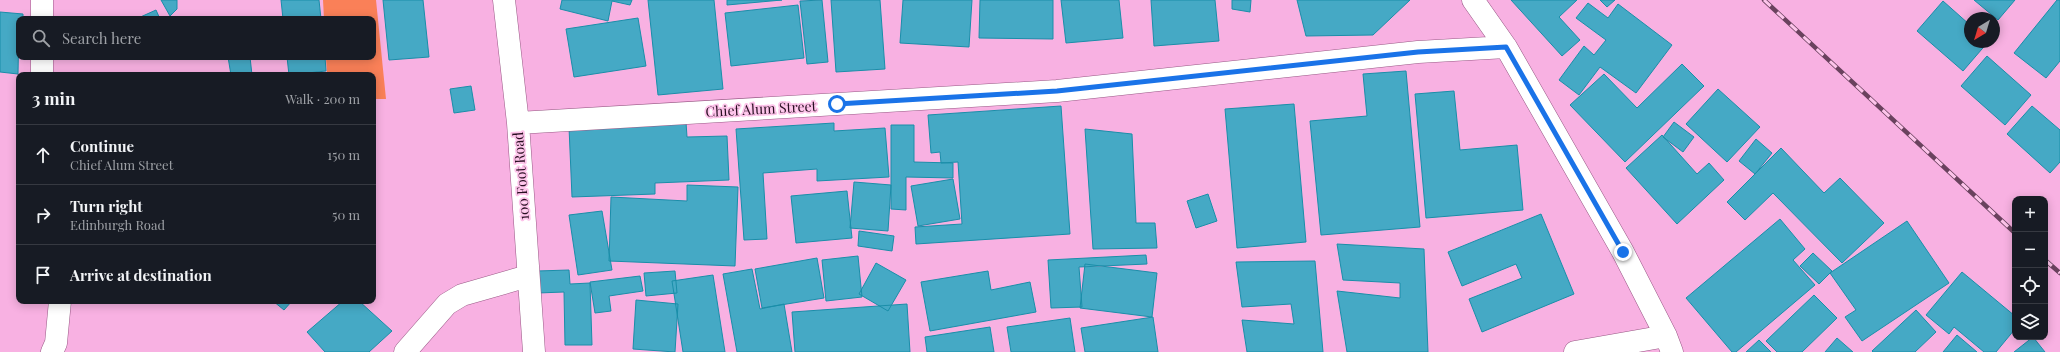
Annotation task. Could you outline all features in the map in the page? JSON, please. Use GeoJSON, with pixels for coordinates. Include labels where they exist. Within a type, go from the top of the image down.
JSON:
{"type":"FeatureCollection","features":[{"type":"Feature","properties":{"kind":"street"},"geometry":{"type":"LineString","coordinates":[[42,0],[42,16]]}},
{"type":"Feature","properties":{"kind":"street","name":"100 Foot Road"},"geometry":{"type":"LineString","coordinates":[[504,0],[518,123],[534,352]]}},
{"type":"Feature","properties":{"kind":"street"},"geometry":{"type":"LineString","coordinates":[[1473,0],[1506,47],[1623,252],[1669,344],[1574,352]]}},
{"type":"Feature","properties":{"kind":"street","name":"Chief Alum Street"},"geometry":{"type":"LineString","coordinates":[[518,123],[1057,91],[1418,52],[1506,47]]}},
{"type":"Feature","properties":{"kind":"street"},"geometry":{"type":"LineString","coordinates":[[42,60],[42,72]]}},
{"type":"Feature","properties":{"kind":"street"},"geometry":{"type":"LineString","coordinates":[[405,352],[447,304],[462,295],[528,276]]}},
{"type":"Feature","properties":{"kind":"street"},"geometry":{"type":"LineString","coordinates":[[52,352],[56,343],[60,304]]}},
{"type":"Feature","properties":{"kind":"shaded area"},"geometry":{"type":"Polygon","coordinates":[[[323,0],[376,0],[386,99],[376,99],[376,72],[327,72],[326,60],[376,60],[376,16],[324,16],[323,0]]]}},
{"type":"Feature","properties":{"kind":"building"},"geometry":{"type":"Polygon","coordinates":[[[161,0],[177,0],[177,9],[170,16],[161,0]]]}},
{"type":"Feature","properties":{"kind":"building"},"geometry":{"type":"Polygon","coordinates":[[[281,0],[319,0],[321,16],[283,16],[281,0]]]}},
{"type":"Feature","properties":{"kind":"building"},"geometry":{"type":"Polygon","coordinates":[[[383,0],[423,0],[429,57],[389,60],[383,0]]]}},
{"type":"Feature","properties":{"kind":"building"},"geometry":{"type":"Polygon","coordinates":[[[562,0],[632,0],[630,5],[612,1],[608,21],[560,9],[562,0]]]}},
{"type":"Feature","properties":{"kind":"building"},"geometry":{"type":"Polygon","coordinates":[[[648,0],[714,0],[723,89],[658,95],[648,0]]]}},
{"type":"Feature","properties":{"kind":"building"},"geometry":{"type":"Polygon","coordinates":[[[727,0],[782,0],[727,5],[727,0]]]}},
{"type":"Feature","properties":{"kind":"building"},"geometry":{"type":"Polygon","coordinates":[[[822,0],[828,62],[807,64],[800,1],[822,0]]]}},
{"type":"Feature","properties":{"kind":"building"},"geometry":{"type":"Polygon","coordinates":[[[831,0],[880,0],[885,69],[836,72],[831,0]]]}},
{"type":"Feature","properties":{"kind":"building"},"geometry":{"type":"Polygon","coordinates":[[[903,0],[972,0],[969,47],[900,43],[903,0]]]}},
{"type":"Feature","properties":{"kind":"building"},"geometry":{"type":"Polygon","coordinates":[[[980,0],[1053,0],[1053,39],[979,38],[980,0]]]}},
{"type":"Feature","properties":{"kind":"building"},"geometry":{"type":"Polygon","coordinates":[[[1061,0],[1119,0],[1123,38],[1066,43],[1061,0]]]}},
{"type":"Feature","properties":{"kind":"building"},"geometry":{"type":"Polygon","coordinates":[[[1151,0],[1215,0],[1219,41],[1154,46],[1151,0]]]}},
{"type":"Feature","properties":{"kind":"building"},"geometry":{"type":"Polygon","coordinates":[[[1232,0],[1251,0],[1250,12],[1232,9],[1232,0]]]}},
{"type":"Feature","properties":{"kind":"building"},"geometry":{"type":"Polygon","coordinates":[[[1297,0],[1410,0],[1373,35],[1306,36],[1297,0]]]}},
{"type":"Feature","properties":{"kind":"building"},"geometry":{"type":"Polygon","coordinates":[[[1511,0],[1577,0],[1559,17],[1580,40],[1562,56],[1511,0]]]}},
{"type":"Feature","properties":{"kind":"building"},"geometry":{"type":"Polygon","coordinates":[[[1600,0],[1615,0],[1607,7],[1600,0]]]}},
{"type":"Feature","properties":{"kind":"building"},"geometry":{"type":"Polygon","coordinates":[[[1974,0],[2015,0],[2000,18],[2000,12],[1988,12],[1974,0]]]}},
{"type":"Feature","properties":{"kind":"building"},"geometry":{"type":"Polygon","coordinates":[[[2057,0],[2060,0],[2060,61],[2046,78],[2014,53],[2057,0]]]}},
{"type":"Feature","properties":{"kind":"building"},"geometry":{"type":"Polygon","coordinates":[[[1943,1],[1964,20],[1964,48],[1983,48],[1963,71],[1917,31],[1943,1]]]}},
{"type":"Feature","properties":{"kind":"building"},"geometry":{"type":"Polygon","coordinates":[[[1588,3],[1608,18],[1618,4],[1672,45],[1636,93],[1600,67],[1579,95],[1559,80],[1584,46],[1594,55],[1606,40],[1576,18],[1588,3]]]}},
{"type":"Feature","properties":{"kind":"building"},"geometry":{"type":"Polygon","coordinates":[[[798,5],[804,58],[731,66],[725,13],[798,5]]]}},
{"type":"Feature","properties":{"kind":"building"},"geometry":{"type":"Polygon","coordinates":[[[156,10],[159,16],[143,16],[156,10]]]}},
{"type":"Feature","properties":{"kind":"building"},"geometry":{"type":"Polygon","coordinates":[[[0,12],[23,14],[23,16],[16,16],[16,60],[18,60],[18,72],[16,72],[16,74],[0,72],[0,12]]]}},
{"type":"Feature","properties":{"kind":"building"},"geometry":{"type":"Polygon","coordinates":[[[638,18],[646,66],[574,77],[566,29],[638,18]]]}},
{"type":"Feature","properties":{"kind":"building"},"geometry":{"type":"Polygon","coordinates":[[[1987,56],[2031,95],[2005,125],[1961,86],[1987,56]]]}},
{"type":"Feature","properties":{"kind":"building"},"geometry":{"type":"Polygon","coordinates":[[[228,60],[250,60],[252,72],[230,72],[228,60]]]}},
{"type":"Feature","properties":{"kind":"building"},"geometry":{"type":"Polygon","coordinates":[[[287,60],[325,60],[326,71],[289,72],[287,60]]]}},
{"type":"Feature","properties":{"kind":"building"},"geometry":{"type":"Polygon","coordinates":[[[1682,64],[1704,86],[1625,162],[1570,105],[1604,74],[1637,108],[1682,64]]]}},
{"type":"Feature","properties":{"kind":"building"},"geometry":{"type":"Polygon","coordinates":[[[1406,71],[1420,227],[1321,235],[1310,121],[1367,116],[1363,74],[1406,71]]]}},
{"type":"Feature","properties":{"kind":"building"},"geometry":{"type":"Polygon","coordinates":[[[471,86],[475,110],[454,113],[450,89],[471,86]]]}},
{"type":"Feature","properties":{"kind":"building"},"geometry":{"type":"Polygon","coordinates":[[[1718,89],[1760,127],[1727,162],[1686,124],[1718,89]]]}},
{"type":"Feature","properties":{"kind":"building"},"geometry":{"type":"Polygon","coordinates":[[[1454,91],[1460,150],[1517,145],[1523,210],[1426,218],[1415,94],[1454,91]]]}},
{"type":"Feature","properties":{"kind":"building"},"geometry":{"type":"Polygon","coordinates":[[[1294,104],[1306,242],[1237,248],[1225,109],[1294,104]]]}},
{"type":"Feature","properties":{"kind":"building"},"geometry":{"type":"Polygon","coordinates":[[[1061,106],[1070,234],[916,244],[915,227],[962,224],[958,162],[941,163],[940,152],[931,153],[928,115],[1061,106]]]}},
{"type":"Feature","properties":{"kind":"building"},"geometry":{"type":"Polygon","coordinates":[[[2032,106],[2060,130],[2060,162],[2050,173],[2007,134],[2032,106]]]}},
{"type":"Feature","properties":{"kind":"building"},"geometry":{"type":"Polygon","coordinates":[[[686,122],[687,137],[727,136],[729,180],[655,183],[655,194],[572,197],[569,127],[686,122]]]}},
{"type":"Feature","properties":{"kind":"building"},"geometry":{"type":"Polygon","coordinates":[[[1674,122],[1694,137],[1683,152],[1663,137],[1674,122]]]}},
{"type":"Feature","properties":{"kind":"building"},"geometry":{"type":"Polygon","coordinates":[[[834,123],[834,131],[885,128],[889,177],[817,181],[817,169],[763,173],[767,239],[744,240],[736,129],[834,123]]]}},
{"type":"Feature","properties":{"kind":"building"},"geometry":{"type":"Polygon","coordinates":[[[891,125],[914,125],[914,162],[953,163],[953,178],[906,177],[906,210],[891,209],[891,125]]]}},
{"type":"Feature","properties":{"kind":"building"},"geometry":{"type":"Polygon","coordinates":[[[1085,129],[1132,134],[1136,223],[1155,223],[1157,248],[1093,249],[1085,129]]]}},
{"type":"Feature","properties":{"kind":"building"},"geometry":{"type":"Polygon","coordinates":[[[1662,135],[1697,174],[1709,163],[1724,180],[1677,224],[1626,168],[1662,135]]]}},
{"type":"Feature","properties":{"kind":"building"},"geometry":{"type":"Polygon","coordinates":[[[1756,139],[1772,153],[1755,174],[1739,161],[1756,139]]]}},
{"type":"Feature","properties":{"kind":"building"},"geometry":{"type":"Polygon","coordinates":[[[1781,148],[1824,193],[1840,178],[1884,223],[1842,263],[1773,193],[1745,220],[1727,202],[1781,148]]]}},
{"type":"Feature","properties":{"kind":"building"},"geometry":{"type":"Polygon","coordinates":[[[953,179],[960,219],[918,226],[911,186],[953,179]]]}},
{"type":"Feature","properties":{"kind":"building"},"geometry":{"type":"Polygon","coordinates":[[[854,182],[891,185],[888,231],[850,228],[854,182]]]}},
{"type":"Feature","properties":{"kind":"building"},"geometry":{"type":"Polygon","coordinates":[[[687,185],[738,187],[735,266],[609,261],[611,197],[687,201],[687,185]]]}},
{"type":"Feature","properties":{"kind":"building"},"geometry":{"type":"Polygon","coordinates":[[[847,191],[852,238],[796,243],[791,196],[847,191]]]}},
{"type":"Feature","properties":{"kind":"building"},"geometry":{"type":"Polygon","coordinates":[[[1208,194],[1217,221],[1196,228],[1187,201],[1208,194]]]}},
{"type":"Feature","properties":{"kind":"building"},"geometry":{"type":"Polygon","coordinates":[[[602,211],[612,270],[578,275],[569,215],[602,211]]]}},
{"type":"Feature","properties":{"kind":"building"},"geometry":{"type":"Polygon","coordinates":[[[1541,214],[1574,294],[1482,332],[1469,299],[1522,278],[1516,264],[1462,286],[1448,252],[1541,214]]]}},
{"type":"Feature","properties":{"kind":"building"},"geometry":{"type":"Polygon","coordinates":[[[1780,219],[1805,249],[1793,260],[1815,285],[1736,352],[1732,352],[1686,298],[1780,219]]]}},
{"type":"Feature","properties":{"kind":"building"},"geometry":{"type":"Polygon","coordinates":[[[1907,221],[1949,283],[1862,341],[1845,317],[1856,310],[1830,273],[1907,221]]]}},
{"type":"Feature","properties":{"kind":"building"},"geometry":{"type":"Polygon","coordinates":[[[859,231],[894,236],[892,251],[858,246],[859,231]]]}},
{"type":"Feature","properties":{"kind":"building"},"geometry":{"type":"Polygon","coordinates":[[[1337,244],[1424,249],[1428,352],[1347,352],[1337,291],[1400,298],[1400,283],[1343,280],[1337,244]]]}},
{"type":"Feature","properties":{"kind":"building"},"geometry":{"type":"Polygon","coordinates":[[[1813,253],[1832,271],[1819,284],[1800,266],[1813,253]]]}},
{"type":"Feature","properties":{"kind":"building"},"geometry":{"type":"Polygon","coordinates":[[[1146,255],[1147,264],[1079,267],[1082,307],[1051,308],[1048,260],[1146,255]]]}},
{"type":"Feature","properties":{"kind":"building"},"geometry":{"type":"Polygon","coordinates":[[[858,256],[862,297],[826,301],[822,260],[858,256]]]}},
{"type":"Feature","properties":{"kind":"building"},"geometry":{"type":"Polygon","coordinates":[[[817,258],[824,298],[762,308],[755,269],[817,258]]]}},
{"type":"Feature","properties":{"kind":"building"},"geometry":{"type":"Polygon","coordinates":[[[1315,261],[1323,352],[1247,352],[1242,320],[1294,324],[1291,304],[1242,307],[1236,262],[1315,261]]]}},
{"type":"Feature","properties":{"kind":"building"},"geometry":{"type":"Polygon","coordinates":[[[876,263],[906,280],[888,311],[859,294],[876,263]]]}},
{"type":"Feature","properties":{"kind":"building"},"geometry":{"type":"Polygon","coordinates":[[[1085,264],[1157,273],[1152,317],[1080,308],[1085,264]]]}},
{"type":"Feature","properties":{"kind":"building"},"geometry":{"type":"Polygon","coordinates":[[[752,269],[760,309],[784,304],[792,352],[737,352],[723,274],[752,269]]]}},
{"type":"Feature","properties":{"kind":"building"},"geometry":{"type":"Polygon","coordinates":[[[569,270],[570,284],[590,283],[592,345],[565,345],[564,292],[538,293],[537,271],[569,270]]]}},
{"type":"Feature","properties":{"kind":"building"},"geometry":{"type":"Polygon","coordinates":[[[675,271],[677,293],[646,296],[644,273],[675,271]]]}},
{"type":"Feature","properties":{"kind":"building"},"geometry":{"type":"Polygon","coordinates":[[[988,271],[991,290],[1030,282],[1036,312],[930,331],[921,282],[988,271]]]}},
{"type":"Feature","properties":{"kind":"building"},"geometry":{"type":"Polygon","coordinates":[[[1962,272],[2012,314],[2012,333],[1996,352],[1984,352],[1954,327],[1949,334],[1926,315],[1962,272]]]}},
{"type":"Feature","properties":{"kind":"building"},"geometry":{"type":"Polygon","coordinates":[[[713,275],[725,352],[683,352],[672,281],[713,275]]]}},
{"type":"Feature","properties":{"kind":"building"},"geometry":{"type":"Polygon","coordinates":[[[640,276],[643,291],[609,296],[611,311],[595,313],[590,282],[640,276]]]}},
{"type":"Feature","properties":{"kind":"building"},"geometry":{"type":"Polygon","coordinates":[[[1814,295],[1837,318],[1802,352],[1777,352],[1766,341],[1814,295]]]}},
{"type":"Feature","properties":{"kind":"building"},"geometry":{"type":"Polygon","coordinates":[[[636,300],[678,304],[675,352],[633,349],[636,300]]]}},
{"type":"Feature","properties":{"kind":"building"},"geometry":{"type":"Polygon","coordinates":[[[277,304],[289,304],[284,310],[277,304]]]}},
{"type":"Feature","properties":{"kind":"building"},"geometry":{"type":"Polygon","coordinates":[[[340,304],[362,304],[392,331],[369,352],[325,352],[307,332],[340,304]]]}},
{"type":"Feature","properties":{"kind":"building"},"geometry":{"type":"Polygon","coordinates":[[[907,304],[910,352],[795,352],[792,312],[907,304]]]}},
{"type":"Feature","properties":{"kind":"building"},"geometry":{"type":"Polygon","coordinates":[[[1916,310],[1936,332],[1915,352],[1872,351],[1916,310]]]}},
{"type":"Feature","properties":{"kind":"building"},"geometry":{"type":"Polygon","coordinates":[[[1153,317],[1158,352],[1085,352],[1081,328],[1153,317]]]}},
{"type":"Feature","properties":{"kind":"building"},"geometry":{"type":"Polygon","coordinates":[[[1070,318],[1075,352],[1011,352],[1007,327],[1070,318]]]}},
{"type":"Feature","properties":{"kind":"building"},"geometry":{"type":"Polygon","coordinates":[[[990,327],[994,352],[927,352],[925,337],[990,327]]]}},
{"type":"Feature","properties":{"kind":"building"},"geometry":{"type":"Polygon","coordinates":[[[1957,335],[1977,352],[1943,352],[1957,335]]]}},
{"type":"Feature","properties":{"kind":"building"},"geometry":{"type":"Polygon","coordinates":[[[1837,338],[1853,352],[1825,352],[1837,338]]]}},
{"type":"Feature","properties":{"kind":"building"},"geometry":{"type":"Polygon","coordinates":[[[1759,340],[1771,352],[1746,352],[1759,340]]]}},
{"type":"Feature","properties":{"kind":"building"},"geometry":{"type":"Polygon","coordinates":[[[2029,340],[2035,340],[2045,352],[2014,352],[2029,340]]]}},
{"type":"Feature","properties":{"kind":"railway"},"geometry":{"type":"LineString","coordinates":[[1764,0],[2014,232]]}},
{"type":"Feature","properties":{"kind":"railway"},"geometry":{"type":"LineString","coordinates":[[2048,263],[2060,273]]}},
{"type":"Feature","properties":{"kind":"route"},"geometry":{"type":"LineString","coordinates":[[837,104],[1057,91],[1418,52],[1506,47],[1623,252]]}}]}
